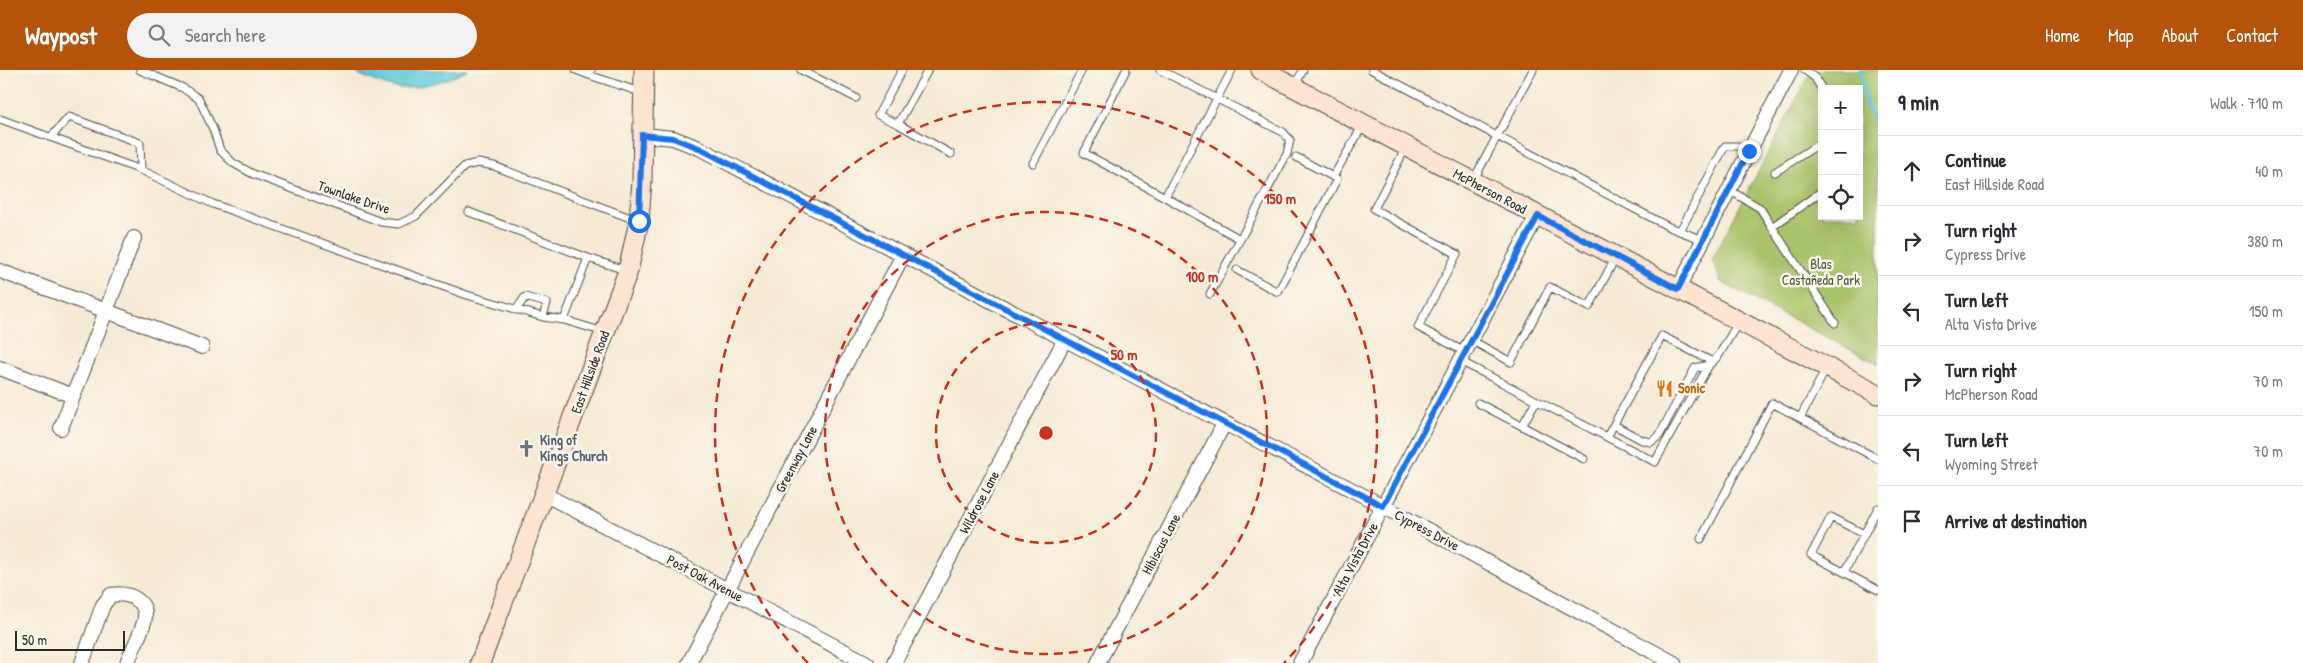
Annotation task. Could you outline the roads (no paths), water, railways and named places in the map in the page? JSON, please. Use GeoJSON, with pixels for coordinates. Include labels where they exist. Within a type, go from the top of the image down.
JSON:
{"type":"FeatureCollection","features":[{"type":"Feature","properties":{"kind":"main road","name":"East Hillside Road"},"geometry":{"type":"LineString","coordinates":[[480,663],[628,271],[639,221],[644,70]]}},
{"type":"Feature","properties":{"kind":"main road","name":"McPherson Road"},"geometry":{"type":"LineString","coordinates":[[1261,70],[1878,394]]}},
{"type":"Feature","properties":{"kind":"street"},"geometry":{"type":"LineString","coordinates":[[1678,289],[1791,70]]}},
{"type":"Feature","properties":{"kind":"street","name":"Cypress Drive"},"geometry":{"type":"LineString","coordinates":[[642,135],[673,138],[699,148],[903,254],[1064,341],[1383,506],[1674,663]]}},
{"type":"Feature","properties":{"kind":"street","name":"Alta Vista Drive"},"geometry":{"type":"LineString","coordinates":[[1300,663],[1538,216]]}},
{"type":"Feature","properties":{"kind":"street"},"geometry":{"type":"LineString","coordinates":[[61,428],[134,238]]}},
{"type":"Feature","properties":{"kind":"street","name":"Greenway Lane"},"geometry":{"type":"LineString","coordinates":[[689,663],[903,254]]}},
{"type":"Feature","properties":{"kind":"street"},"geometry":{"type":"LineString","coordinates":[[0,271],[202,347]]}},
{"type":"Feature","properties":{"kind":"street","name":"Wildrose Lane"},"geometry":{"type":"LineString","coordinates":[[894,663],[1064,341]]}},
{"type":"Feature","properties":{"kind":"street"},"geometry":{"type":"LineString","coordinates":[[0,368],[74,396]]}},
{"type":"Feature","properties":{"kind":"street","name":"Hibiscus Lane"},"geometry":{"type":"LineString","coordinates":[[1098,663],[1224,424]]}},
{"type":"Feature","properties":{"kind":"street","name":"Post Oak Avenue"},"geometry":{"type":"LineString","coordinates":[[544,494],[867,663]]}},
{"type":"Feature","properties":{"kind":"street"},"geometry":{"type":"LineString","coordinates":[[82,663],[104,605],[111,595],[120,594],[131,596],[138,600],[144,609],[144,620],[127,663]]}},
{"type":"Feature","properties":{"kind":"lane","name":"Townlake Drive"},"geometry":{"type":"LineString","coordinates":[[140,70],[183,88],[199,99],[213,129],[220,150],[233,163],[253,174],[381,222],[399,224],[416,216],[465,166],[478,163],[494,166],[639,221]]}},
{"type":"Feature","properties":{"kind":"lane"},"geometry":{"type":"LineString","coordinates":[[576,70],[590,72],[643,94]]}},
{"type":"Feature","properties":{"kind":"lane"},"geometry":{"type":"LineString","coordinates":[[801,70],[856,98]]}},
{"type":"Feature","properties":{"kind":"lane"},"geometry":{"type":"LineString","coordinates":[[902,70],[878,115],[951,154]]}},
{"type":"Feature","properties":{"kind":"lane"},"geometry":{"type":"LineString","coordinates":[[898,124],[928,70]]}},
{"type":"Feature","properties":{"kind":"lane"},"geometry":{"type":"LineString","coordinates":[[1033,163],[1082,70]]}},
{"type":"Feature","properties":{"kind":"lane"},"geometry":{"type":"LineString","coordinates":[[1126,70],[1084,153],[1240,239]]}},
{"type":"Feature","properties":{"kind":"lane"},"geometry":{"type":"LineString","coordinates":[[1160,70],[1218,97],[1283,132],[1290,140],[1287,154],[1210,294]]}},
{"type":"Feature","properties":{"kind":"lane"},"geometry":{"type":"LineString","coordinates":[[1165,197],[1232,70]]}},
{"type":"Feature","properties":{"kind":"lane"},"geometry":{"type":"LineString","coordinates":[[1294,87],[1303,70]]}},
{"type":"Feature","properties":{"kind":"lane"},"geometry":{"type":"LineString","coordinates":[[1372,70],[1680,231],[1703,240]]}},
{"type":"Feature","properties":{"kind":"lane"},"geometry":{"type":"LineString","coordinates":[[1473,182],[1534,70]]}},
{"type":"Feature","properties":{"kind":"lane"},"geometry":{"type":"LineString","coordinates":[[1804,70],[1815,78],[1819,85]]}},
{"type":"Feature","properties":{"kind":"lane"},"geometry":{"type":"LineString","coordinates":[[51,137],[69,117],[140,143],[141,170]]}},
{"type":"Feature","properties":{"kind":"lane"},"geometry":{"type":"LineString","coordinates":[[0,118],[141,170],[213,204],[467,296],[604,332]]}},
{"type":"Feature","properties":{"kind":"lane"},"geometry":{"type":"LineString","coordinates":[[1334,176],[1364,124]]}},
{"type":"Feature","properties":{"kind":"lane"},"geometry":{"type":"LineString","coordinates":[[1776,172],[1818,145]]}},
{"type":"Feature","properties":{"kind":"lane"},"geometry":{"type":"LineString","coordinates":[[1406,146],[1374,208],[1457,254],[1418,327],[1465,351],[1536,401],[1655,462],[1711,364],[1739,321]]}},
{"type":"Feature","properties":{"kind":"lane"},"geometry":{"type":"LineString","coordinates":[[1680,231],[1725,146],[1739,146],[1749,151]]}},
{"type":"Feature","properties":{"kind":"lane"},"geometry":{"type":"LineString","coordinates":[[1237,270],[1278,292],[1337,179],[1296,157]]}},
{"type":"Feature","properties":{"kind":"lane"},"geometry":{"type":"LineString","coordinates":[[1729,190],[1760,208],[1835,323]]}},
{"type":"Feature","properties":{"kind":"lane"},"geometry":{"type":"LineString","coordinates":[[1772,226],[1818,194]]}},
{"type":"Feature","properties":{"kind":"lane"},"geometry":{"type":"LineString","coordinates":[[469,212],[588,258],[628,271]]}},
{"type":"Feature","properties":{"kind":"lane"},"geometry":{"type":"LineString","coordinates":[[1465,351],[1511,362],[1550,287],[1589,307],[1616,257]]}},
{"type":"Feature","properties":{"kind":"lane"},"geometry":{"type":"LineString","coordinates":[[564,320],[588,258]]}},
{"type":"Feature","properties":{"kind":"lane"},"geometry":{"type":"LineString","coordinates":[[516,310],[525,296],[548,303],[543,317]]}},
{"type":"Feature","properties":{"kind":"lane"},"geometry":{"type":"LineString","coordinates":[[1607,437],[1662,336],[1711,364]]}},
{"type":"Feature","properties":{"kind":"lane"},"geometry":{"type":"LineString","coordinates":[[1614,425],[1642,440],[1652,442],[1659,436],[1695,368],[1711,364]]}},
{"type":"Feature","properties":{"kind":"lane"},"geometry":{"type":"LineString","coordinates":[[1800,418],[1827,367]]}},
{"type":"Feature","properties":{"kind":"lane"},"geometry":{"type":"LineString","coordinates":[[1522,426],[1536,401]]}},
{"type":"Feature","properties":{"kind":"lane"},"geometry":{"type":"LineString","coordinates":[[1478,403],[1584,460]]}},
{"type":"Feature","properties":{"kind":"lane"},"geometry":{"type":"LineString","coordinates":[[1701,539],[1772,403],[1878,458]]}},
{"type":"Feature","properties":{"kind":"lane"},"geometry":{"type":"LineString","coordinates":[[1844,572],[1878,508]]}},
{"type":"Feature","properties":{"kind":"lane"},"geometry":{"type":"LineString","coordinates":[[1864,534],[1831,517],[1811,556],[1878,590]]}},
{"type":"Feature","properties":{"kind":"water"},"geometry":{"type":"Polygon","coordinates":[[[349,70],[468,70],[436,83],[401,88],[382,84],[349,70]]]}},
{"type":"Feature","properties":{"kind":"waterway"},"geometry":{"type":"LineString","coordinates":[[1861,70],[1866,105],[1878,127]]}},
{"type":"Feature","properties":{"kind":"place","name":"Sonic"},"geometry":{"type":"Point","coordinates":[1664,388]}},
{"type":"Feature","properties":{"kind":"place","name":"King of Kings Church"},"geometry":{"type":"Point","coordinates":[526,448]}},
{"type":"Feature","properties":{"kind":"park label","name":"Blas Castañeda Park"},"geometry":{"type":"Point","coordinates":[1821,272]}}]}
